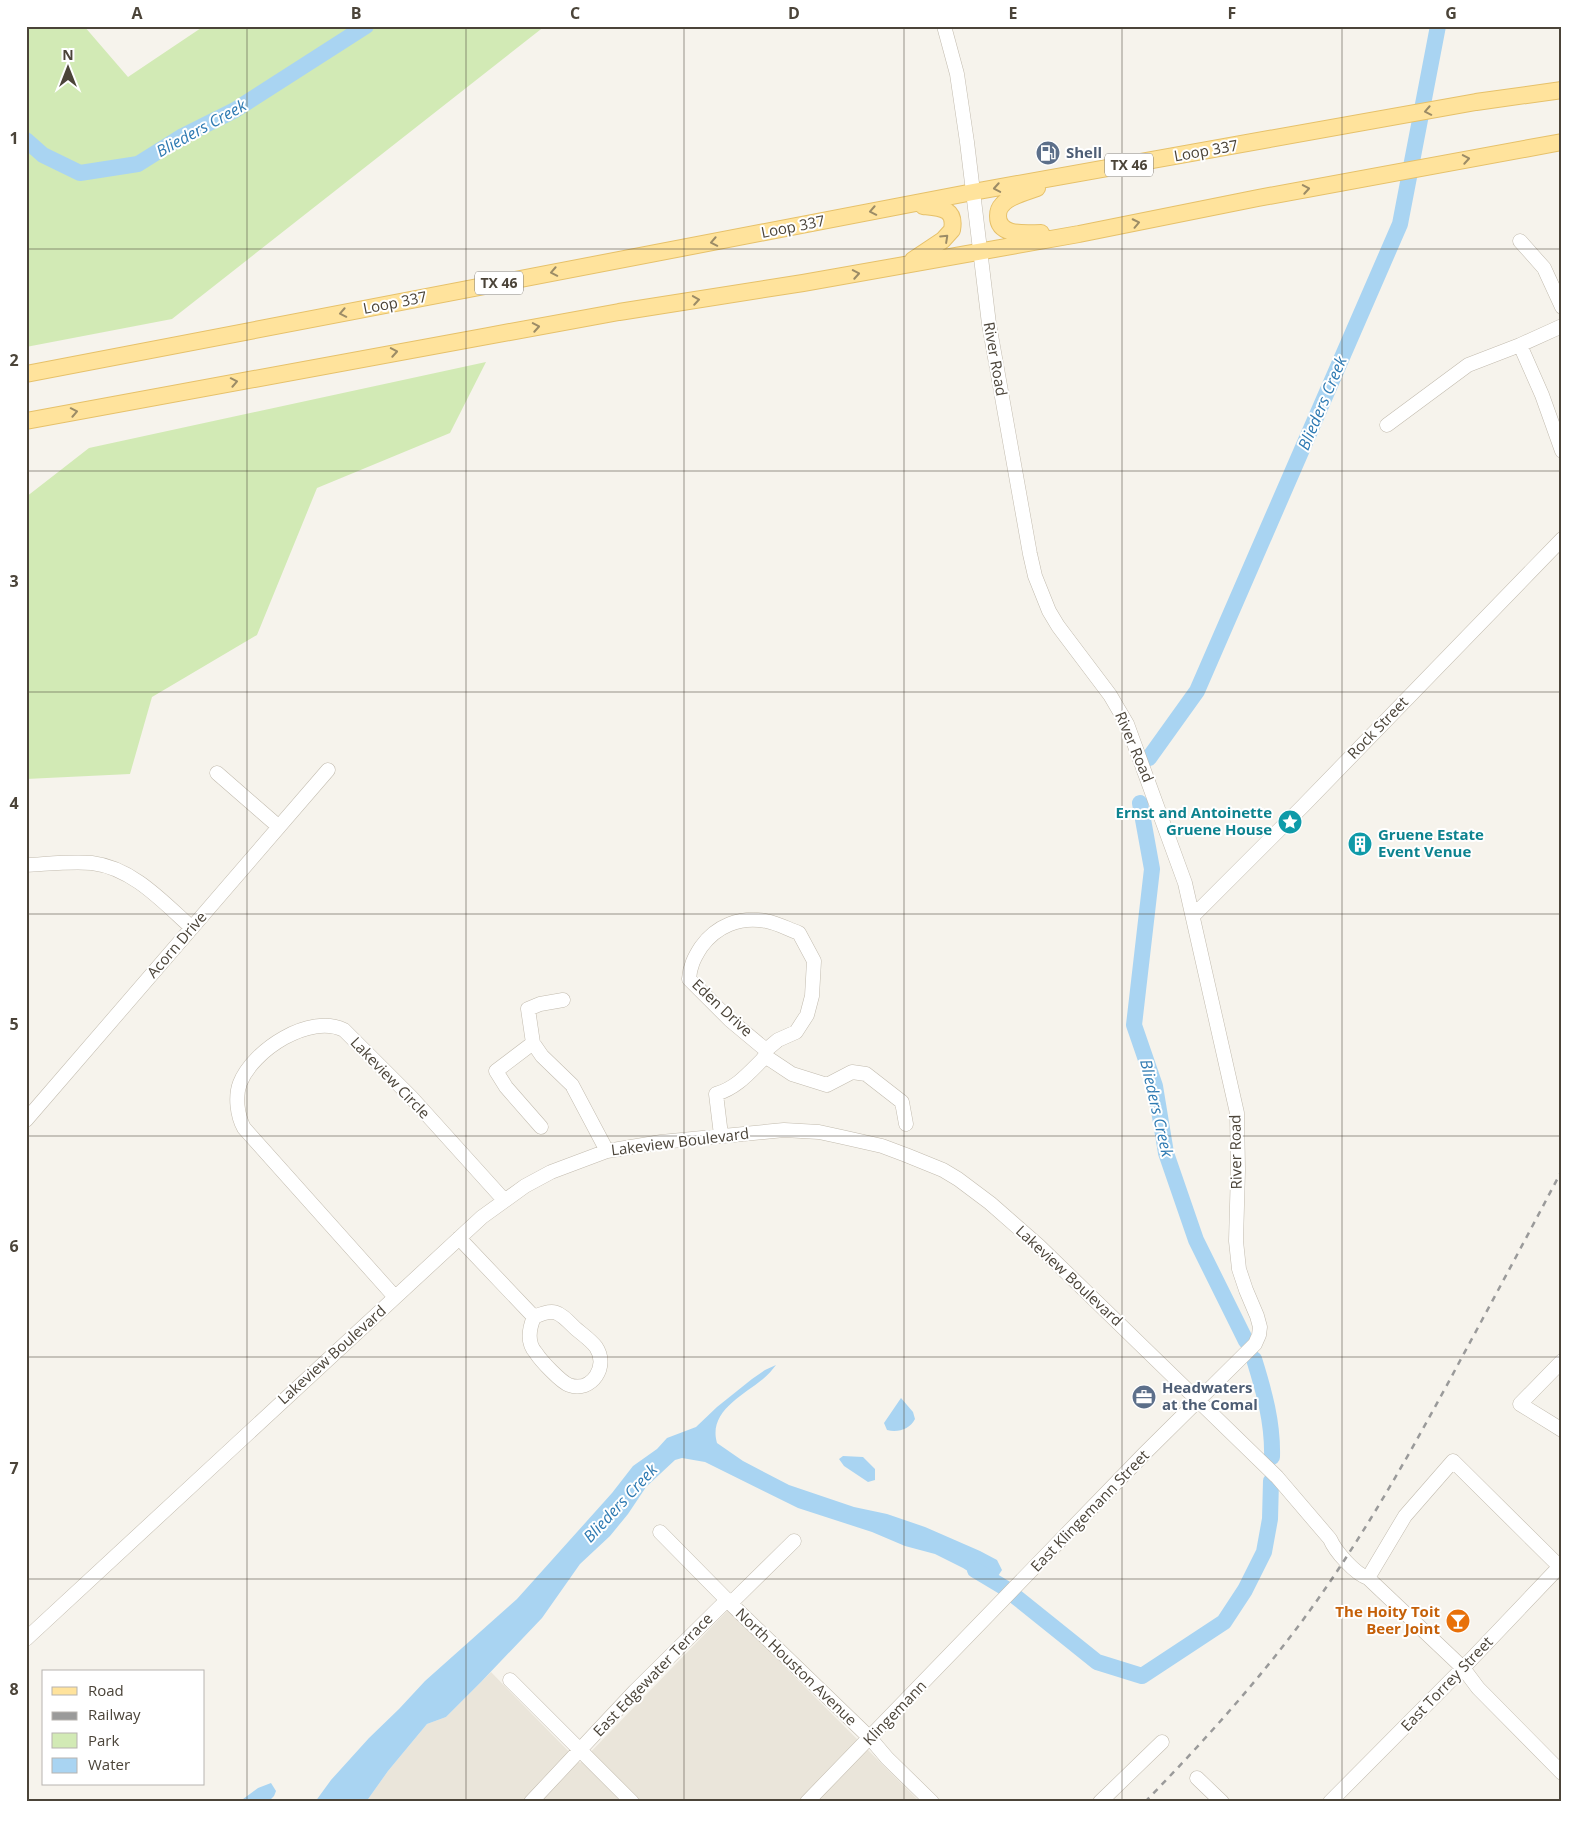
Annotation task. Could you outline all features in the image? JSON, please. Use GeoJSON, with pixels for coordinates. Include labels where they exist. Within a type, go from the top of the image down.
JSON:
{"type":"FeatureCollection","features":[{"type":"Feature","properties":{"kind":"main road"},"geometry":{"type":"LineString","coordinates":[[1476,102],[1562,81]]}},
{"type":"Feature","properties":{"kind":"main road","name":"Loop 337"},"geometry":{"type":"LineString","coordinates":[[26,374],[908,204],[1476,102],[1562,90]]}},
{"type":"Feature","properties":{"kind":"main road"},"geometry":{"type":"LineString","coordinates":[[26,421],[497,334],[905,266],[1088,233],[1258,198],[1562,142]]}},
{"type":"Feature","properties":{"kind":"main road"},"geometry":{"type":"LineString","coordinates":[[1066,176],[1008,200],[1001,206],[998,220],[1009,231],[1020,233],[1088,233]]}},
{"type":"Feature","properties":{"kind":"main road"},"geometry":{"type":"LineString","coordinates":[[905,266],[948,236],[953,225],[952,217],[948,210],[908,204]]}},
{"type":"Feature","properties":{"kind":"street","name":"River Road"},"geometry":{"type":"LineString","coordinates":[[944,26],[957,74],[989,324],[1035,576],[1049,611],[1058,626],[1110,696],[1127,724],[1182,870],[1237,1113],[1236,1241],[1238,1269],[1257,1316],[1260,1327],[1259,1335],[1255,1344],[1198,1400]]}},
{"type":"Feature","properties":{"kind":"street"},"geometry":{"type":"LineString","coordinates":[[1520,241],[1544,268],[1562,307]]}},
{"type":"Feature","properties":{"kind":"street"},"geometry":{"type":"LineString","coordinates":[[1387,425],[1468,365],[1562,326]]}},
{"type":"Feature","properties":{"kind":"street"},"geometry":{"type":"LineString","coordinates":[[1520,345],[1542,395],[1562,451]]}},
{"type":"Feature","properties":{"kind":"street","name":"Rock Street"},"geometry":{"type":"LineString","coordinates":[[1193,916],[1282,828],[1562,539]]}},
{"type":"Feature","properties":{"kind":"street","name":"Acorn Drive"},"geometry":{"type":"LineString","coordinates":[[26,1120],[328,770]]}},
{"type":"Feature","properties":{"kind":"street"},"geometry":{"type":"LineString","coordinates":[[217,773],[279,827]]}},
{"type":"Feature","properties":{"kind":"street"},"geometry":{"type":"LineString","coordinates":[[26,865],[93,863],[121,872],[143,885],[192,928]]}},
{"type":"Feature","properties":{"kind":"street","name":"Eden Drive"},"geometry":{"type":"LineString","coordinates":[[721,1135],[716,1094],[738,1084],[766,1053],[778,1040],[796,1032],[807,1015],[812,996],[814,961],[799,932],[765,921],[734,921],[715,932],[706,941],[690,967],[689,979],[730,1020],[766,1053],[792,1074],[827,1085],[852,1072],[866,1074],[902,1102],[906,1124]]}},
{"type":"Feature","properties":{"kind":"street"},"geometry":{"type":"LineString","coordinates":[[563,1000],[540,1004],[528,1010],[533,1042],[542,1056],[572,1085],[607,1151]]}},
{"type":"Feature","properties":{"kind":"street","name":"Lakeview Circle"},"geometry":{"type":"LineString","coordinates":[[395,1297],[244,1128],[240,1120],[237,1103],[238,1088],[245,1074],[258,1058],[286,1037],[298,1031],[314,1026],[331,1026],[344,1030],[411,1097],[504,1200]]}},
{"type":"Feature","properties":{"kind":"street"},"geometry":{"type":"LineString","coordinates":[[533,1042],[496,1071],[506,1087],[540,1127]]}},
{"type":"Feature","properties":{"kind":"street","name":"Lakeview Boulevard"},"geometry":{"type":"LineString","coordinates":[[26,1638],[459,1238],[504,1200],[551,1172],[607,1151],[670,1140],[721,1135],[784,1130],[818,1132],[882,1146],[943,1170],[973,1189],[1039,1246],[1282,1482],[1345,1559],[1362,1576],[1368,1578],[1463,1668],[1478,1688],[1562,1773]]}},
{"type":"Feature","properties":{"kind":"street"},"geometry":{"type":"LineString","coordinates":[[459,1238],[534,1317]]}},
{"type":"Feature","properties":{"kind":"street"},"geometry":{"type":"LineString","coordinates":[[546,1312],[560,1314],[596,1347],[600,1357],[600,1368],[597,1377],[576,1387],[567,1384],[536,1354],[530,1345],[530,1325],[534,1317],[546,1312]]}},
{"type":"Feature","properties":{"kind":"street"},"geometry":{"type":"LineString","coordinates":[[1562,1361],[1520,1404],[1562,1430]]}},
{"type":"Feature","properties":{"kind":"street","name":"East Klingemann Street"},"geometry":{"type":"LineString","coordinates":[[981,1623],[1198,1400]]}},
{"type":"Feature","properties":{"kind":"street"},"geometry":{"type":"LineString","coordinates":[[1368,1578],[1405,1516],[1453,1461],[1561,1565]]}},
{"type":"Feature","properties":{"kind":"street","name":"North Houston Avenue"},"geometry":{"type":"LineString","coordinates":[[660,1532],[870,1738],[887,1758],[932,1802]]}},
{"type":"Feature","properties":{"kind":"street","name":"East Edgewater Terrace"},"geometry":{"type":"LineString","coordinates":[[531,1802],[635,1691],[794,1541]]}},
{"type":"Feature","properties":{"kind":"street","name":"East Torrey Street"},"geometry":{"type":"LineString","coordinates":[[1330,1802],[1463,1668],[1561,1565]]}},
{"type":"Feature","properties":{"kind":"street","name":"Klingemann"},"geometry":{"type":"LineString","coordinates":[[808,1802],[981,1623]]}},
{"type":"Feature","properties":{"kind":"street"},"geometry":{"type":"LineString","coordinates":[[510,1680],[632,1802]]}},
{"type":"Feature","properties":{"kind":"street"},"geometry":{"type":"LineString","coordinates":[[1100,1802],[1162,1742]]}},
{"type":"Feature","properties":{"kind":"street"},"geometry":{"type":"LineString","coordinates":[[1197,1778],[1222,1802]]}},
{"type":"Feature","properties":{"kind":"shaded area"},"geometry":{"type":"Polygon","coordinates":[[[728,1610],[920,1802],[366,1802],[388,1771],[427,1724],[446,1717],[491,1672],[580,1763],[728,1610]]]}},
{"type":"Feature","properties":{"kind":"green space"},"geometry":{"type":"Polygon","coordinates":[[[26,26],[84,26],[128,77],[204,26],[545,26],[172,319],[26,347],[26,26]]]}},
{"type":"Feature","properties":{"kind":"green space"},"geometry":{"type":"Polygon","coordinates":[[[486,362],[450,433],[317,488],[257,635],[152,697],[130,774],[26,779],[26,497],[89,448],[486,362]]]}},
{"type":"Feature","properties":{"kind":"water"},"geometry":{"type":"Polygon","coordinates":[[[776,1365],[722,1414],[717,1422],[717,1443],[743,1461],[789,1485],[854,1507],[887,1514],[925,1527],[980,1551],[997,1560],[1002,1570],[998,1576],[988,1584],[963,1568],[935,1554],[905,1546],[872,1532],[798,1508],[705,1462],[682,1458],[675,1460],[646,1487],[610,1536],[580,1564],[542,1618],[446,1717],[427,1724],[388,1771],[366,1802],[315,1802],[331,1780],[369,1738],[425,1681],[517,1599],[612,1493],[633,1466],[657,1449],[667,1438],[696,1427],[717,1407],[752,1379],[776,1365]]]}},
{"type":"Feature","properties":{"kind":"water"},"geometry":{"type":"Polygon","coordinates":[[[901,1398],[913,1412],[915,1419],[903,1429],[887,1430],[884,1423],[901,1398]]]}},
{"type":"Feature","properties":{"kind":"water"},"geometry":{"type":"Polygon","coordinates":[[[843,1456],[863,1457],[875,1469],[875,1480],[868,1482],[844,1466],[839,1459],[843,1456]]]}},
{"type":"Feature","properties":{"kind":"water"},"geometry":{"type":"Polygon","coordinates":[[[271,1783],[276,1791],[268,1802],[239,1802],[258,1788],[271,1783]]]}},
{"type":"Feature","properties":{"kind":"waterway","name":"Blieders Creek"},"geometry":{"type":"LineString","coordinates":[[26,140],[43,155],[80,173],[138,164],[181,137],[235,110],[366,26]]}},
{"type":"Feature","properties":{"kind":"waterway","name":"Blieders Creek"},"geometry":{"type":"LineString","coordinates":[[1149,758],[1197,691],[1400,224],[1438,26]]}},
{"type":"Feature","properties":{"kind":"waterway","name":"Blieders Creek"},"geometry":{"type":"LineString","coordinates":[[1140,803],[1152,869],[1134,1025],[1155,1086],[1166,1153],[1196,1240],[1246,1341]]}},
{"type":"Feature","properties":{"kind":"waterway","name":"Blieders Creek"},"geometry":{"type":"LineString","coordinates":[[1254,1359],[1269,1419],[1272,1457]]}},
{"type":"Feature","properties":{"kind":"waterway","name":"Blieders Creek"},"geometry":{"type":"LineString","coordinates":[[1016,1597],[1097,1662],[1142,1676],[1224,1622],[1245,1590],[1264,1552],[1270,1519],[1271,1481]]}},
{"type":"Feature","properties":{"kind":"waterway","name":"Blieders Creek"},"geometry":{"type":"LineString","coordinates":[[975,1570],[1005,1588]]}},
{"type":"Feature","properties":{"kind":"railway"},"geometry":{"type":"LineString","coordinates":[[1145,1802],[1217,1725],[1262,1673],[1305,1618],[1344,1561],[1396,1476],[1429,1417],[1562,1170]]}},
{"type":"Feature","properties":{"kind":"place","name":"Shell"},"geometry":{"type":"Point","coordinates":[1048,153]}},
{"type":"Feature","properties":{"kind":"place","name":"Ernst and Antoinette Gruene House"},"geometry":{"type":"Point","coordinates":[1290,822]}},
{"type":"Feature","properties":{"kind":"place","name":"Gruene Estate Event Venue"},"geometry":{"type":"Point","coordinates":[1360,844]}},
{"type":"Feature","properties":{"kind":"place","name":"Headwaters at the Comal"},"geometry":{"type":"Point","coordinates":[1144,1397]}},
{"type":"Feature","properties":{"kind":"place","name":"The Hoity Toit Beer Joint"},"geometry":{"type":"Point","coordinates":[1458,1621]}}]}
